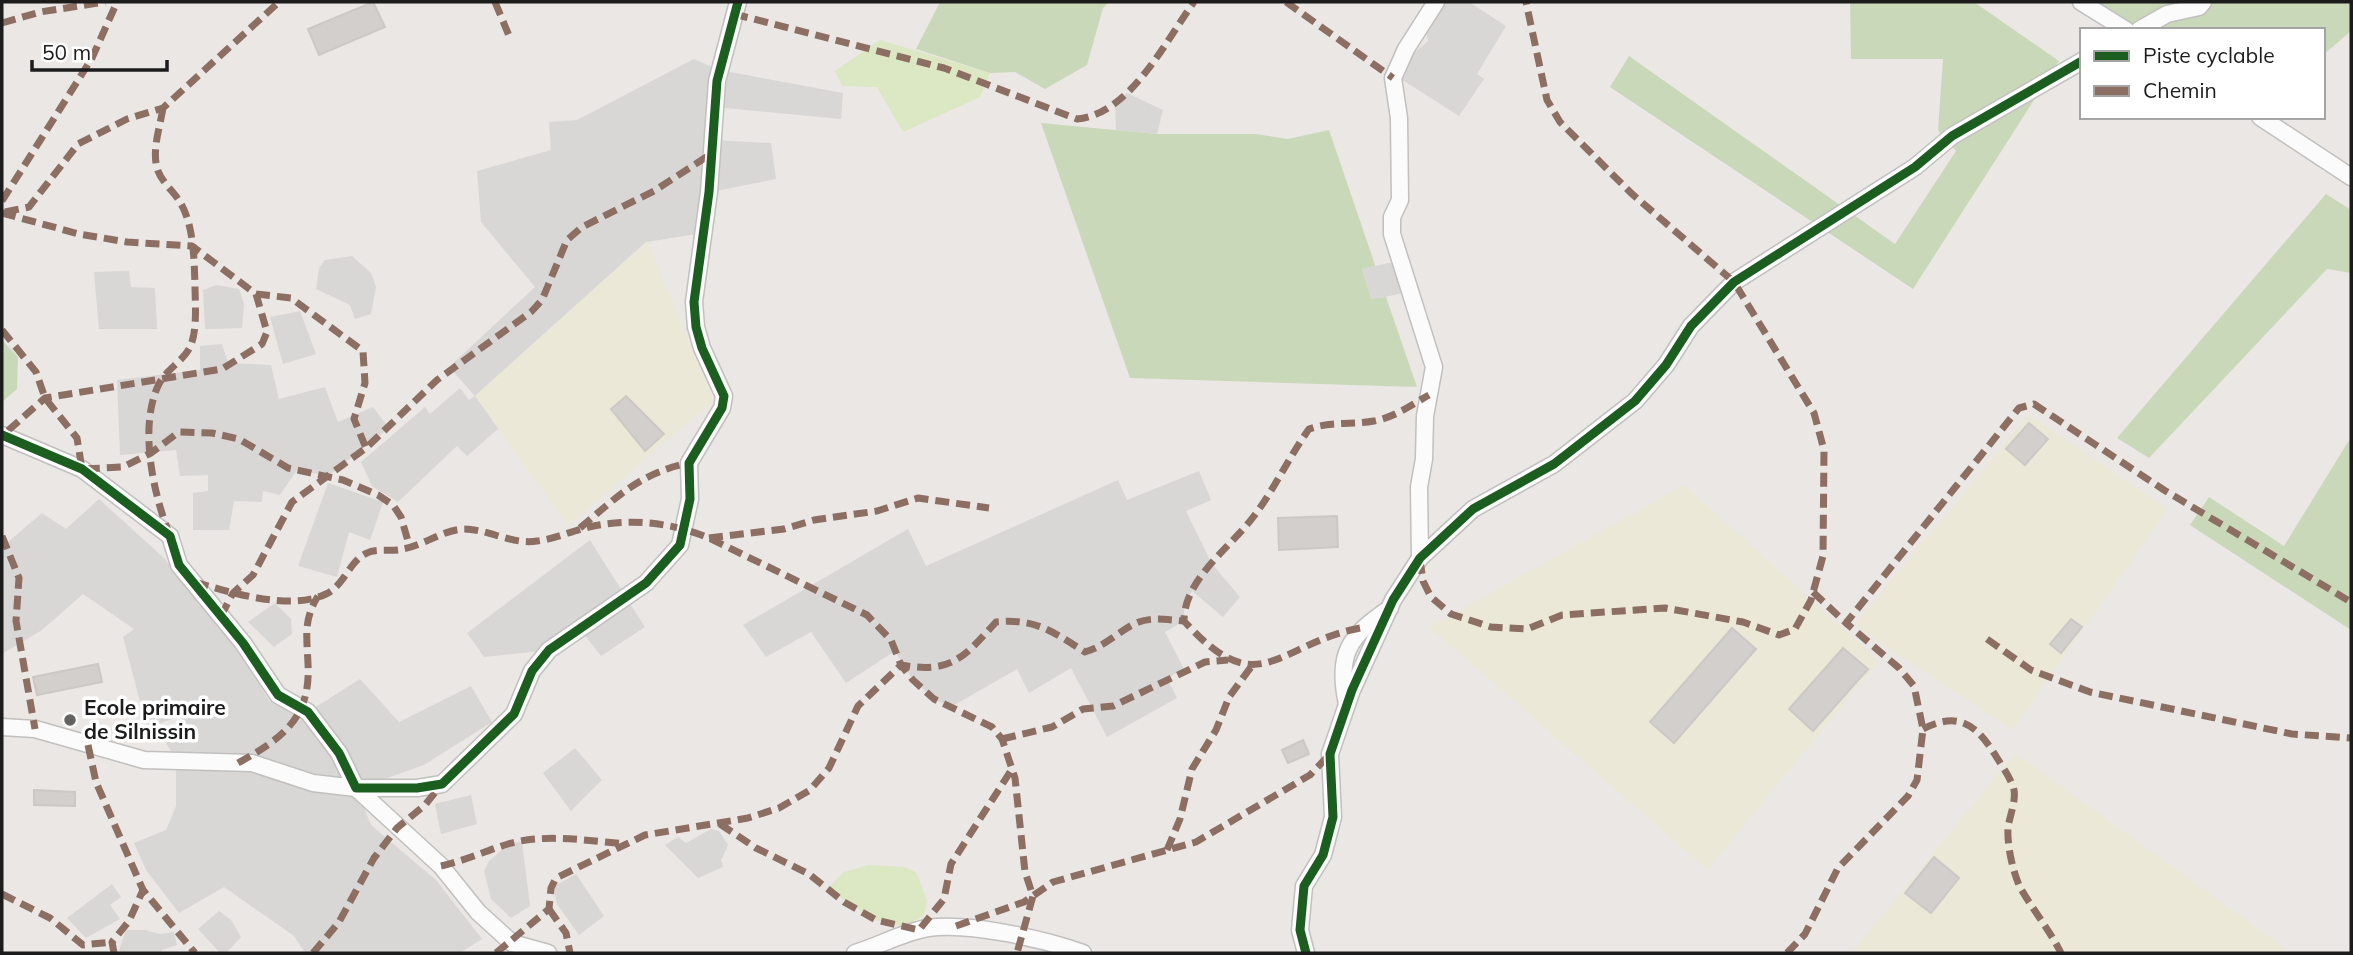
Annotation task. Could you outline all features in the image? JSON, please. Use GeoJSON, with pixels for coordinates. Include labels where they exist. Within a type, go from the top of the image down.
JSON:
{"type":"FeatureCollection","features":[{"type":"Feature","properties":{"kind":"street"},"geometry":{"type":"LineString","coordinates":[[2,727],[35,729],[144,760],[252,763],[313,783],[356,788],[417,788],[442,784],[514,713],[532,671],[549,650],[646,583],[680,545],[690,499],[689,463],[722,408],[724,396],[702,348],[696,327],[694,302],[709,192],[717,81],[738,2]]}},
{"type":"Feature","properties":{"kind":"street"},"geometry":{"type":"LineString","coordinates":[[1420,558],[1419,487],[1424,459],[1425,416],[1434,367],[1392,234],[1392,218],[1399,200],[1399,118],[1393,78],[1406,49],[1436,2]]}},
{"type":"Feature","properties":{"kind":"street"},"geometry":{"type":"LineString","coordinates":[[2081,2],[2123,28]]}},
{"type":"Feature","properties":{"kind":"street"},"geometry":{"type":"LineString","coordinates":[[2142,28],[2167,14],[2199,7],[2203,2]]}},
{"type":"Feature","properties":{"kind":"street"},"geometry":{"type":"LineString","coordinates":[[1306,953],[1300,930],[1304,886],[1323,855],[1333,817],[1330,754],[1348,710],[1352,690],[1407,575],[1420,558],[1473,509],[1554,464],[1635,401],[1666,365],[1690,326],[1734,282],[1914,167],[1952,136],[2080,62]]}},
{"type":"Feature","properties":{"kind":"street"},"geometry":{"type":"LineString","coordinates":[[2263,119],[2351,177]]}},
{"type":"Feature","properties":{"kind":"street"},"geometry":{"type":"LineString","coordinates":[[2,435],[82,469],[170,536],[179,565],[243,643],[278,695],[308,712],[339,753],[356,788],[441,866],[478,912],[512,943],[548,953]]}},
{"type":"Feature","properties":{"kind":"street"},"geometry":{"type":"LineString","coordinates":[[857,953],[919,930],[956,926],[1050,941],[1083,953]]}},
{"type":"Feature","properties":{"kind":"shaded area"},"geometry":{"type":"Polygon","coordinates":[[[1445,2],[1469,2],[1506,26],[1477,74],[1484,79],[1459,116],[1401,79],[1401,73],[1412,55],[1428,41],[1426,31],[1445,2]]]}},
{"type":"Feature","properties":{"kind":"shaded area"},"geometry":{"type":"Polygon","coordinates":[[[694,59],[719,70],[843,93],[841,119],[715,107],[712,140],[771,143],[776,179],[716,191],[702,233],[647,242],[476,395],[499,428],[467,456],[457,446],[398,502],[372,486],[361,462],[425,407],[430,414],[460,388],[469,400],[475,396],[449,367],[535,287],[481,222],[477,171],[551,150],[549,122],[577,120],[694,59]]]}},
{"type":"Feature","properties":{"kind":"shaded area"},"geometry":{"type":"Polygon","coordinates":[[[1127,93],[1163,110],[1157,134],[1116,130],[1115,106],[1127,93]]]}},
{"type":"Feature","properties":{"kind":"shaded area"},"geometry":{"type":"Polygon","coordinates":[[[647,241],[713,400],[568,526],[475,396],[647,241]]]}},
{"type":"Feature","properties":{"kind":"shaded area"},"geometry":{"type":"Polygon","coordinates":[[[352,256],[371,273],[376,287],[371,314],[355,319],[350,305],[316,289],[319,268],[325,260],[352,256]]]}},
{"type":"Feature","properties":{"kind":"shaded area"},"geometry":{"type":"Polygon","coordinates":[[[1393,262],[1403,293],[1371,300],[1362,269],[1393,262]]]}},
{"type":"Feature","properties":{"kind":"shaded area"},"geometry":{"type":"Polygon","coordinates":[[[129,271],[131,287],[155,288],[157,329],[99,329],[94,272],[129,271]]]}},
{"type":"Feature","properties":{"kind":"shaded area"},"geometry":{"type":"Polygon","coordinates":[[[216,285],[239,289],[244,304],[242,328],[205,329],[203,290],[216,285]]]}},
{"type":"Feature","properties":{"kind":"shaded area"},"geometry":{"type":"Polygon","coordinates":[[[300,311],[316,354],[283,364],[270,317],[300,311]]]}},
{"type":"Feature","properties":{"kind":"shaded area"},"geometry":{"type":"Polygon","coordinates":[[[222,344],[228,363],[271,365],[279,399],[325,387],[338,422],[373,407],[389,428],[328,476],[297,470],[280,495],[263,491],[262,502],[234,501],[229,530],[193,530],[193,493],[208,491],[208,475],[180,476],[176,450],[120,455],[117,380],[200,370],[200,346],[222,344]]]}},
{"type":"Feature","properties":{"kind":"shaded area"},"geometry":{"type":"Polygon","coordinates":[[[2029,415],[2168,509],[2012,730],[1854,625],[2029,415]]]}},
{"type":"Feature","properties":{"kind":"shaded area"},"geometry":{"type":"Polygon","coordinates":[[[1199,471],[1211,500],[1186,511],[1212,564],[1240,597],[1223,617],[1192,591],[1184,605],[1184,621],[1165,632],[1184,669],[1167,678],[1177,698],[1107,737],[1071,668],[1029,693],[1017,669],[951,707],[934,699],[913,680],[895,651],[846,683],[811,632],[766,657],[743,625],[908,529],[926,566],[1118,480],[1127,500],[1199,471]]]}},
{"type":"Feature","properties":{"kind":"shaded area"},"geometry":{"type":"Polygon","coordinates":[[[328,483],[383,502],[370,540],[349,532],[337,577],[298,566],[328,483]]]}},
{"type":"Feature","properties":{"kind":"shaded area"},"geometry":{"type":"Polygon","coordinates":[[[1684,485],[1879,661],[1707,870],[1429,627],[1684,485]]]}},
{"type":"Feature","properties":{"kind":"shaded area"},"geometry":{"type":"Polygon","coordinates":[[[99,499],[165,559],[244,659],[270,702],[278,695],[308,712],[360,679],[399,722],[471,686],[492,722],[424,765],[356,789],[371,825],[436,880],[482,939],[460,953],[305,953],[294,936],[224,887],[179,913],[146,870],[134,843],[166,830],[176,806],[176,760],[166,743],[186,735],[180,716],[147,728],[123,637],[134,629],[83,594],[42,630],[2,654],[2,547],[42,513],[66,529],[99,499]]]}},
{"type":"Feature","properties":{"kind":"shaded area"},"geometry":{"type":"Polygon","coordinates":[[[590,540],[645,627],[601,656],[580,629],[549,650],[484,657],[467,633],[590,540]]]}},
{"type":"Feature","properties":{"kind":"shaded area"},"geometry":{"type":"Polygon","coordinates":[[[275,603],[291,619],[292,634],[274,647],[248,622],[275,603]]]}},
{"type":"Feature","properties":{"kind":"shaded area"},"geometry":{"type":"Polygon","coordinates":[[[575,748],[602,780],[571,811],[543,773],[575,748]]]}},
{"type":"Feature","properties":{"kind":"shaded area"},"geometry":{"type":"Polygon","coordinates":[[[2015,753],[2285,948],[2286,953],[1851,953],[2015,753]]]}},
{"type":"Feature","properties":{"kind":"shaded area"},"geometry":{"type":"Polygon","coordinates":[[[471,795],[477,824],[441,834],[435,804],[471,795]]]}},
{"type":"Feature","properties":{"kind":"shaded area"},"geometry":{"type":"Polygon","coordinates":[[[711,829],[719,831],[728,845],[721,860],[723,867],[698,878],[665,845],[678,837],[686,843],[711,829]]]}},
{"type":"Feature","properties":{"kind":"shaded area"},"geometry":{"type":"Polygon","coordinates":[[[522,842],[530,906],[511,918],[491,899],[484,871],[489,861],[510,843],[522,842]]]}},
{"type":"Feature","properties":{"kind":"shaded area"},"geometry":{"type":"Polygon","coordinates":[[[576,874],[604,916],[579,935],[557,904],[553,887],[576,874]]]}},
{"type":"Feature","properties":{"kind":"shaded area"},"geometry":{"type":"Polygon","coordinates":[[[112,884],[121,897],[110,905],[120,919],[86,938],[67,918],[112,884]]]}},
{"type":"Feature","properties":{"kind":"shaded area"},"geometry":{"type":"Polygon","coordinates":[[[219,911],[231,920],[241,937],[226,953],[220,953],[198,929],[219,911]]]}},
{"type":"Feature","properties":{"kind":"shaded area"},"geometry":{"type":"Polygon","coordinates":[[[126,930],[145,930],[160,934],[174,932],[177,945],[162,950],[162,953],[118,953],[126,930]]]}},
{"type":"Feature","properties":{"kind":"green space"},"geometry":{"type":"Polygon","coordinates":[[[940,2],[1109,2],[1103,8],[1087,65],[1045,89],[1015,72],[990,73],[916,49],[940,2]]]}},
{"type":"Feature","properties":{"kind":"green space"},"geometry":{"type":"Polygon","coordinates":[[[1850,2],[1974,2],[2059,61],[1913,289],[1610,87],[1629,56],[1895,244],[1956,151],[1938,130],[1943,59],[1851,59],[1850,2]]]}},
{"type":"Feature","properties":{"kind":"green space"},"geometry":{"type":"Polygon","coordinates":[[[2095,2],[2351,2],[2351,31],[2325,53],[2325,28],[2134,28],[2095,2]]]}},
{"type":"Feature","properties":{"kind":"green space"},"geometry":{"type":"Polygon","coordinates":[[[880,40],[990,73],[980,97],[903,132],[877,87],[842,86],[835,71],[880,40]]]}},
{"type":"Feature","properties":{"kind":"green space"},"geometry":{"type":"Polygon","coordinates":[[[1041,123],[1157,134],[1255,134],[1288,139],[1329,130],[1375,266],[1362,269],[1371,299],[1386,297],[1417,387],[1130,378],[1041,123]]]}},
{"type":"Feature","properties":{"kind":"green space"},"geometry":{"type":"Polygon","coordinates":[[[2326,194],[2351,210],[2351,273],[2327,269],[2149,458],[2117,438],[2326,194]]]}},
{"type":"Feature","properties":{"kind":"green space"},"geometry":{"type":"Polygon","coordinates":[[[2,340],[18,357],[17,389],[2,402],[2,340]]]}},
{"type":"Feature","properties":{"kind":"green space"},"geometry":{"type":"Polygon","coordinates":[[[2351,437],[2351,630],[2190,525],[2209,497],[2284,546],[2351,437]]]}},
{"type":"Feature","properties":{"kind":"green space"},"geometry":{"type":"Polygon","coordinates":[[[869,865],[904,867],[916,872],[927,901],[924,915],[905,927],[876,920],[827,889],[844,872],[869,865]]]}},
{"type":"Feature","properties":{"kind":"building"},"geometry":{"type":"Polygon","coordinates":[[[373,2],[385,27],[319,55],[308,29],[373,2]]]}},
{"type":"Feature","properties":{"kind":"building"},"geometry":{"type":"Polygon","coordinates":[[[626,396],[664,434],[645,451],[611,409],[626,396]]]}},
{"type":"Feature","properties":{"kind":"building"},"geometry":{"type":"Polygon","coordinates":[[[2029,423],[2048,439],[2025,465],[2006,449],[2029,423]]]}},
{"type":"Feature","properties":{"kind":"building"},"geometry":{"type":"Polygon","coordinates":[[[1337,516],[1338,547],[1279,550],[1278,518],[1337,516]]]}},
{"type":"Feature","properties":{"kind":"building"},"geometry":{"type":"Polygon","coordinates":[[[2071,619],[2082,627],[2061,653],[2050,644],[2071,619]]]}},
{"type":"Feature","properties":{"kind":"building"},"geometry":{"type":"Polygon","coordinates":[[[1732,628],[1756,649],[1674,743],[1650,722],[1732,628]]]}},
{"type":"Feature","properties":{"kind":"building"},"geometry":{"type":"Polygon","coordinates":[[[1843,648],[1868,669],[1813,731],[1789,709],[1843,648]]]}},
{"type":"Feature","properties":{"kind":"building"},"geometry":{"type":"Polygon","coordinates":[[[98,664],[102,682],[37,695],[33,677],[98,664]]]}},
{"type":"Feature","properties":{"kind":"building"},"geometry":{"type":"Polygon","coordinates":[[[1303,740],[1309,754],[1288,763],[1282,750],[1303,740]]]}},
{"type":"Feature","properties":{"kind":"building"},"geometry":{"type":"Polygon","coordinates":[[[34,790],[75,792],[75,806],[34,805],[34,790]]]}},
{"type":"Feature","properties":{"kind":"building"},"geometry":{"type":"Polygon","coordinates":[[[1934,857],[1959,878],[1931,913],[1905,893],[1934,857]]]}},
{"type":"Feature","properties":{"kind":"marked path"},"geometry":{"type":"LineString","coordinates":[[2,23],[40,12],[105,2]]}},
{"type":"Feature","properties":{"kind":"marked path"},"geometry":{"type":"LineString","coordinates":[[2,201],[92,58],[117,2]]}},
{"type":"Feature","properties":{"kind":"marked path"},"geometry":{"type":"LineString","coordinates":[[5,212],[29,207],[78,144],[127,119],[163,108],[279,2]]}},
{"type":"Feature","properties":{"kind":"marked path"},"geometry":{"type":"LineString","coordinates":[[495,2],[510,38]]}},
{"type":"Feature","properties":{"kind":"marked path"},"geometry":{"type":"LineString","coordinates":[[734,14],[944,68],[1077,119],[1096,114],[1114,104],[1130,90],[1194,2]]}},
{"type":"Feature","properties":{"kind":"marked path"},"geometry":{"type":"LineString","coordinates":[[1286,2],[1393,78]]}},
{"type":"Feature","properties":{"kind":"marked path"},"geometry":{"type":"LineString","coordinates":[[1420,560],[1423,581],[1431,597],[1451,614],[1491,627],[1527,629],[1562,615],[1665,608],[1743,622],[1779,635],[1795,629],[1811,600],[1823,556],[1824,450],[1814,413],[1734,282],[1631,193],[1560,122],[1547,100],[1526,2]]}},
{"type":"Feature","properties":{"kind":"marked path"},"geometry":{"type":"LineString","coordinates":[[163,108],[156,164],[160,175],[185,211],[191,232],[195,309],[192,342],[186,354],[161,380],[152,402],[149,421],[153,480],[169,533]]}},
{"type":"Feature","properties":{"kind":"marked path"},"geometry":{"type":"LineString","coordinates":[[221,616],[233,593],[253,575],[292,502],[366,448],[437,380],[531,312],[542,300],[567,240],[582,227],[654,191],[711,154]]}},
{"type":"Feature","properties":{"kind":"marked path"},"geometry":{"type":"LineString","coordinates":[[2,213],[79,234],[127,242],[192,246],[256,294],[267,332],[262,344],[222,369],[45,398],[3,435]]}},
{"type":"Feature","properties":{"kind":"marked path"},"geometry":{"type":"LineString","coordinates":[[256,294],[291,298],[363,351],[365,383],[354,419],[366,448]]}},
{"type":"Feature","properties":{"kind":"marked path"},"geometry":{"type":"LineString","coordinates":[[2,330],[36,372],[45,398],[77,438],[82,469],[123,467],[151,453],[179,432],[212,433],[239,439],[288,468],[343,480],[378,495],[393,505],[401,517],[410,548]]}},
{"type":"Feature","properties":{"kind":"marked path"},"geometry":{"type":"LineString","coordinates":[[1360,628],[1331,636],[1269,662],[1251,664],[1232,660],[1210,646],[1184,621],[1186,606],[1200,578],[1254,516],[1309,429],[1382,419],[1429,395]]}},
{"type":"Feature","properties":{"kind":"marked path"},"geometry":{"type":"LineString","coordinates":[[1813,592],[1846,623],[2019,408],[2034,404],[2164,490],[2351,602]]}},
{"type":"Feature","properties":{"kind":"marked path"},"geometry":{"type":"LineString","coordinates":[[580,528],[618,496],[643,480],[672,467],[689,463]]}},
{"type":"Feature","properties":{"kind":"marked path"},"geometry":{"type":"LineString","coordinates":[[709,538],[784,529],[814,520],[877,511],[918,498],[989,508]]}},
{"type":"Feature","properties":{"kind":"marked path"},"geometry":{"type":"LineString","coordinates":[[195,582],[279,601],[312,599],[332,590],[367,553],[403,549],[464,529],[528,542],[550,539],[604,524],[635,522],[680,528],[709,538],[867,615],[891,640],[901,665],[913,680],[934,699],[992,727],[1002,739],[1015,778],[1025,872],[1033,896],[1017,953]]}},
{"type":"Feature","properties":{"kind":"marked path"},"geometry":{"type":"LineString","coordinates":[[2,536],[19,578],[16,621],[35,729]]}},
{"type":"Feature","properties":{"kind":"marked path"},"geometry":{"type":"LineString","coordinates":[[238,763],[280,736],[299,713],[308,683],[308,621],[318,596]]}},
{"type":"Feature","properties":{"kind":"marked path"},"geometry":{"type":"LineString","coordinates":[[496,953],[549,909],[551,888],[556,878],[645,835],[748,818],[779,808],[810,790],[829,768],[858,706],[901,665],[945,665],[975,645],[996,622],[1033,624],[1085,652],[1146,620],[1184,621]]}},
{"type":"Feature","properties":{"kind":"marked path"},"geometry":{"type":"LineString","coordinates":[[1787,953],[1805,934],[1838,868],[1908,796],[1917,780],[1923,729],[1914,686],[1899,668],[1846,623]]}},
{"type":"Feature","properties":{"kind":"marked path"},"geometry":{"type":"LineString","coordinates":[[1987,639],[2031,670],[2090,692],[2292,734],[2351,738]]}},
{"type":"Feature","properties":{"kind":"marked path"},"geometry":{"type":"LineString","coordinates":[[1002,739],[1052,727],[1083,709],[1113,706],[1205,662],[1228,660]]}},
{"type":"Feature","properties":{"kind":"marked path"},"geometry":{"type":"LineString","coordinates":[[1167,850],[1180,819],[1192,769],[1216,730],[1229,697],[1251,667]]}},
{"type":"Feature","properties":{"kind":"marked path"},"geometry":{"type":"LineString","coordinates":[[1923,729],[1937,723],[1959,722],[1976,731],[1992,749],[2014,790],[2008,827],[2014,871],[2023,893],[2061,953]]}},
{"type":"Feature","properties":{"kind":"marked path"},"geometry":{"type":"LineString","coordinates":[[88,745],[96,782],[143,890],[195,953]]}},
{"type":"Feature","properties":{"kind":"marked path"},"geometry":{"type":"LineString","coordinates":[[956,926],[1024,902],[1053,882],[1196,842],[1310,775],[1330,754]]}},
{"type":"Feature","properties":{"kind":"marked path"},"geometry":{"type":"LineString","coordinates":[[720,824],[756,848],[809,874],[844,902],[876,920],[919,930],[944,899],[951,864],[1012,769]]}},
{"type":"Feature","properties":{"kind":"marked path"},"geometry":{"type":"LineString","coordinates":[[313,953],[339,922],[374,858],[397,828],[425,805],[441,785]]}},
{"type":"Feature","properties":{"kind":"marked path"},"geometry":{"type":"LineString","coordinates":[[441,866],[508,844],[537,839],[627,844]]}},
{"type":"Feature","properties":{"kind":"marked path"},"geometry":{"type":"LineString","coordinates":[[114,953],[112,942],[129,921],[143,890]]}},
{"type":"Feature","properties":{"kind":"marked path"},"geometry":{"type":"LineString","coordinates":[[2,894],[50,918],[83,945],[112,942]]}},
{"type":"Feature","properties":{"kind":"marked path"},"geometry":{"type":"LineString","coordinates":[[549,909],[566,933],[570,953]]}},
{"type":"Feature","properties":{"kind":"cycle path"},"geometry":{"type":"LineString","coordinates":[[2,435],[82,469],[170,536],[179,565],[243,643],[278,695],[308,712],[339,753],[356,788],[417,788],[442,784],[514,714],[532,671],[549,650],[646,583],[680,545],[690,499],[689,463],[722,408],[724,396],[702,348],[696,327],[694,302],[709,192],[717,81],[738,2]]}},
{"type":"Feature","properties":{"kind":"cycle path"},"geometry":{"type":"LineString","coordinates":[[1306,953],[1300,930],[1304,886],[1323,855],[1333,817],[1330,754],[1352,690],[1393,600],[1420,558],[1473,509],[1554,464],[1635,401],[1666,365],[1691,326],[1734,282],[1915,167],[1952,136],[2080,62]]}},
{"type":"Feature","properties":{"kind":"place","name":"Ecole primaire de Silnissin"},"geometry":{"type":"Point","coordinates":[70,720]}}]}
